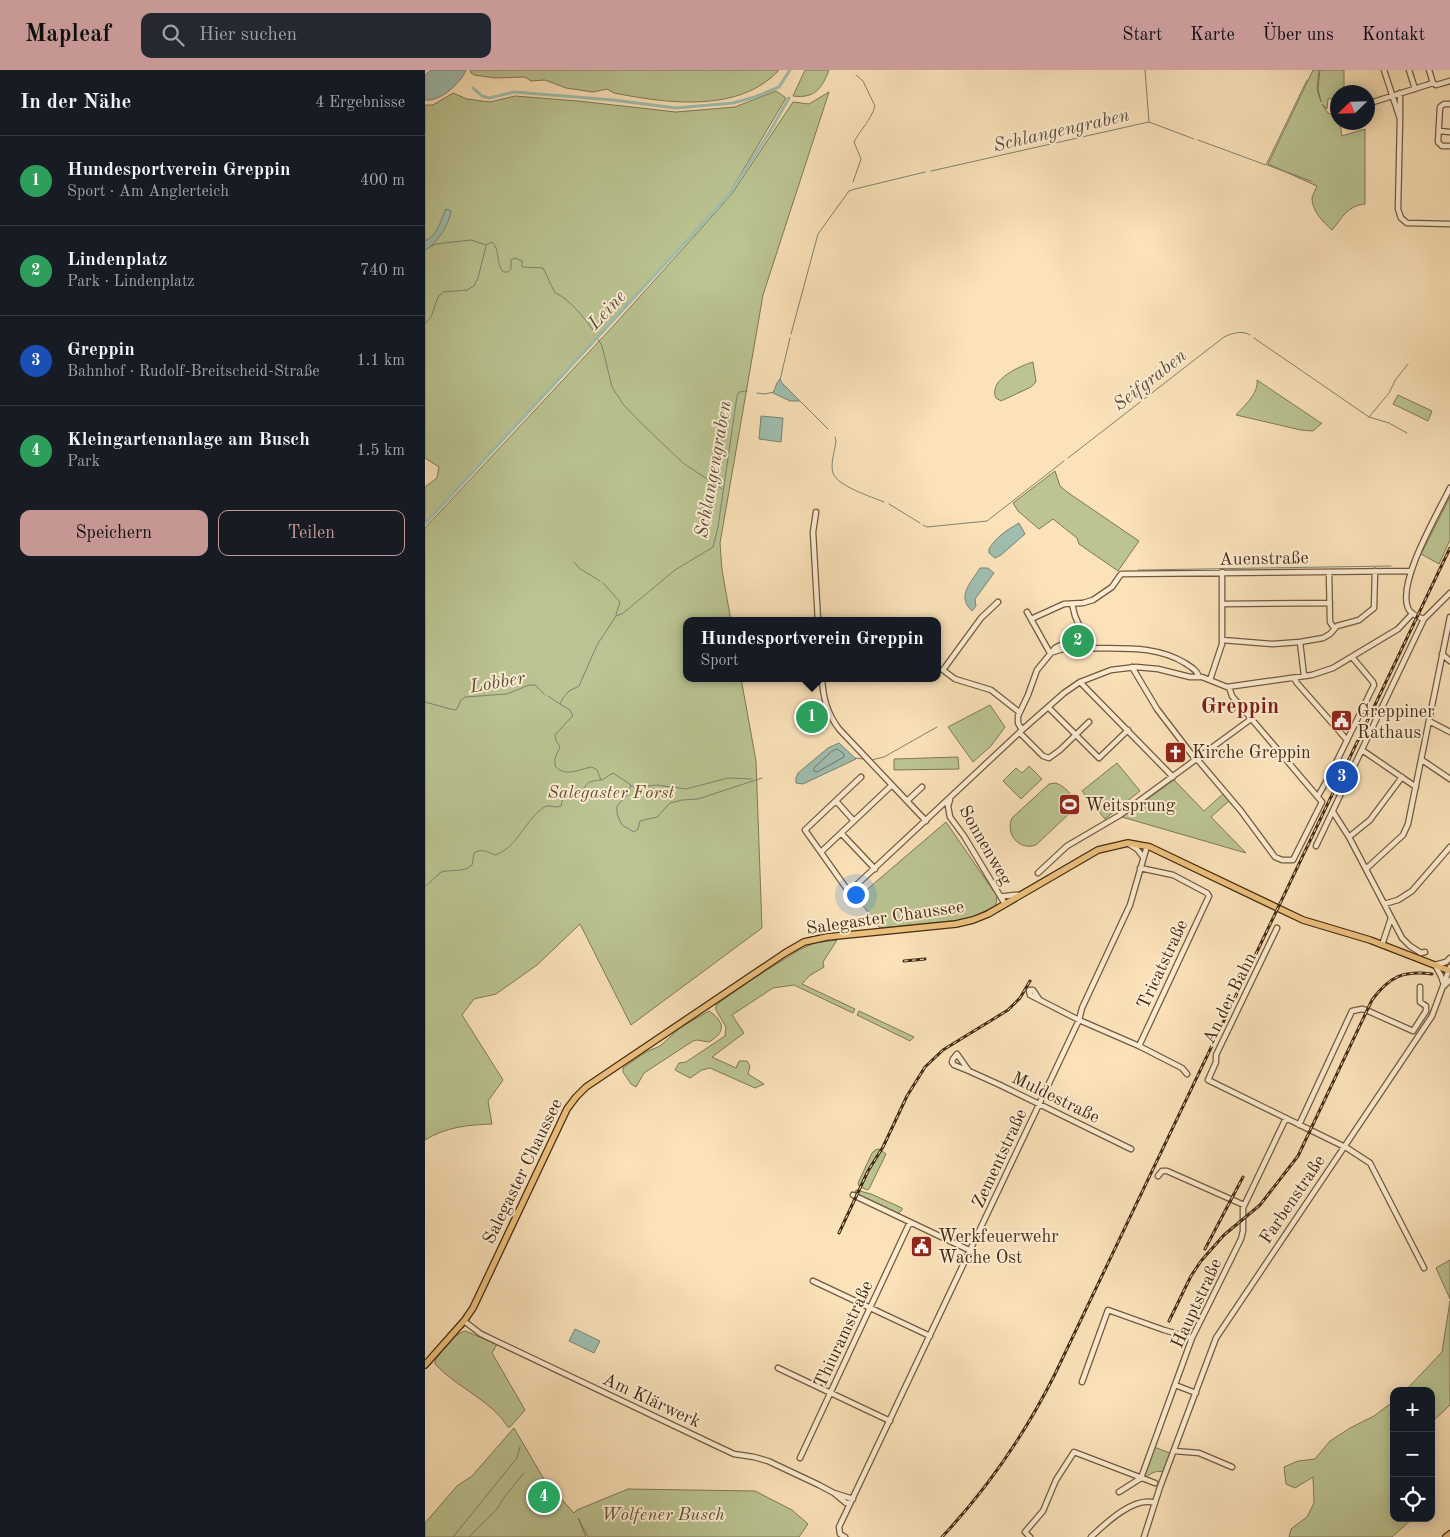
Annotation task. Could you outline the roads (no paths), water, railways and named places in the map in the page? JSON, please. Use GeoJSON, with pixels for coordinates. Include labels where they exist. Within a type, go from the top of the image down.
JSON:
{"type":"FeatureCollection","features":[{"type":"Feature","properties":{"kind":"main road","name":"Salegaster Chaussee"},"geometry":{"type":"LineString","coordinates":[[425,1365],[464,1321],[478,1298],[567,1109],[581,1091],[796,946],[819,938],[969,922],[981,918],[1094,852],[1128,843],[1147,846],[1163,852],[1303,920],[1382,944],[1450,969]]}},
{"type":"Feature","properties":{"kind":"main road"},"geometry":{"type":"LineString","coordinates":[[1446,1537],[1450,1534]]}},
{"type":"Feature","properties":{"kind":"street"},"geometry":{"type":"LineString","coordinates":[[1384,70],[1400,119]]}},
{"type":"Feature","properties":{"kind":"street"},"geometry":{"type":"LineString","coordinates":[[1409,70],[1415,89]]}},
{"type":"Feature","properties":{"kind":"street"},"geometry":{"type":"LineString","coordinates":[[1429,70],[1433,83]]}},
{"type":"Feature","properties":{"kind":"street"},"geometry":{"type":"LineString","coordinates":[[1375,101],[1433,83],[1436,85],[1450,81]]}},
{"type":"Feature","properties":{"kind":"street"},"geometry":{"type":"LineString","coordinates":[[1401,93],[1397,209],[1401,218],[1407,223],[1450,224]]}},
{"type":"Feature","properties":{"kind":"street"},"geometry":{"type":"LineString","coordinates":[[1450,104],[1440,106],[1438,142],[1442,146],[1450,146]]}},
{"type":"Feature","properties":{"kind":"street"},"geometry":{"type":"LineString","coordinates":[[1439,132],[1450,132]]}},
{"type":"Feature","properties":{"kind":"street"},"geometry":{"type":"LineString","coordinates":[[1423,619],[1412,614],[1408,609],[1407,601],[1411,571],[1450,488]]}},
{"type":"Feature","properties":{"kind":"street"},"geometry":{"type":"LineString","coordinates":[[816,512],[813,532],[818,617]]}},
{"type":"Feature","properties":{"kind":"street"},"geometry":{"type":"LineString","coordinates":[[1222,640],[1260,644],[1300,642],[1323,638],[1330,634],[1337,626],[1359,620],[1374,608],[1375,571]]}},
{"type":"Feature","properties":{"kind":"street","name":"Auenstraße"},"geometry":{"type":"LineString","coordinates":[[1072,604],[1093,600],[1114,585],[1121,574],[1411,571]]}},
{"type":"Feature","properties":{"kind":"street"},"geometry":{"type":"LineString","coordinates":[[1210,680],[1220,653],[1222,640],[1222,572]]}},
{"type":"Feature","properties":{"kind":"street"},"geometry":{"type":"LineString","coordinates":[[1329,572],[1331,622],[1334,628]]}},
{"type":"Feature","properties":{"kind":"street"},"geometry":{"type":"LineString","coordinates":[[1316,846],[1423,619],[1450,594]]}},
{"type":"Feature","properties":{"kind":"street"},"geometry":{"type":"LineString","coordinates":[[998,602],[981,618],[943,670],[955,679],[991,690],[1019,712]]}},
{"type":"Feature","properties":{"kind":"street"},"geometry":{"type":"LineString","coordinates":[[1222,604],[1331,602]]}},
{"type":"Feature","properties":{"kind":"street"},"geometry":{"type":"LineString","coordinates":[[1031,619],[1064,604],[1072,604],[1075,616],[1089,648]]}},
{"type":"Feature","properties":{"kind":"street"},"geometry":{"type":"LineString","coordinates":[[1027,612],[1050,653]]}},
{"type":"Feature","properties":{"kind":"street"},"geometry":{"type":"LineString","coordinates":[[861,777],[805,830],[849,892],[1021,731],[1063,693],[1080,682],[1111,670],[1132,667],[1152,668],[1184,676],[1199,677],[1229,687],[1304,676],[1328,670],[1352,657],[1398,629],[1412,614]]}},
{"type":"Feature","properties":{"kind":"street"},"geometry":{"type":"LineString","coordinates":[[1366,869],[1403,835],[1408,824],[1450,617]]}},
{"type":"Feature","properties":{"kind":"street"},"geometry":{"type":"LineString","coordinates":[[1083,634],[1055,648],[1037,670],[1028,695],[1019,712],[1019,723],[1021,731],[1047,758],[1053,756],[1089,722]]}},
{"type":"Feature","properties":{"kind":"street"},"geometry":{"type":"LineString","coordinates":[[1300,642],[1304,676]]}},
{"type":"Feature","properties":{"kind":"street"},"geometry":{"type":"LineString","coordinates":[[1050,653],[1063,649],[1128,647],[1155,651],[1181,661],[1196,671],[1199,677]]}},
{"type":"Feature","properties":{"kind":"street"},"geometry":{"type":"LineString","coordinates":[[1442,654],[1450,661]]}},
{"type":"Feature","properties":{"kind":"street"},"geometry":{"type":"LineString","coordinates":[[1317,796],[1327,780],[1374,685],[1352,657]]}},
{"type":"Feature","properties":{"kind":"street"},"geometry":{"type":"LineString","coordinates":[[1132,667],[1157,709],[1197,760],[1241,811],[1275,856],[1282,860],[1291,861],[1295,859],[1322,802],[1232,696],[1229,687]]}},
{"type":"Feature","properties":{"kind":"street"},"geometry":{"type":"LineString","coordinates":[[1294,678],[1347,740]]}},
{"type":"Feature","properties":{"kind":"street"},"geometry":{"type":"LineString","coordinates":[[822,682],[825,704],[843,735],[926,821]]}},
{"type":"Feature","properties":{"kind":"street"},"geometry":{"type":"LineString","coordinates":[[1080,682],[1173,777]]}},
{"type":"Feature","properties":{"kind":"street"},"geometry":{"type":"LineString","coordinates":[[1048,707],[1099,758],[1127,730]]}},
{"type":"Feature","properties":{"kind":"street"},"geometry":{"type":"LineString","coordinates":[[1038,873],[1067,846],[1120,815],[1251,719]]}},
{"type":"Feature","properties":{"kind":"street"},"geometry":{"type":"LineString","coordinates":[[1429,721],[1450,732]]}},
{"type":"Feature","properties":{"kind":"street"},"geometry":{"type":"LineString","coordinates":[[1362,750],[1416,787]]}},
{"type":"Feature","properties":{"kind":"street"},"geometry":{"type":"LineString","coordinates":[[1422,760],[1450,779]]}},
{"type":"Feature","properties":{"kind":"street"},"geometry":{"type":"LineString","coordinates":[[1349,837],[1369,820],[1402,777]]}},
{"type":"Feature","properties":{"kind":"street"},"geometry":{"type":"LineString","coordinates":[[821,852],[892,785]]}},
{"type":"Feature","properties":{"kind":"street"},"geometry":{"type":"LineString","coordinates":[[907,801],[921,787]]}},
{"type":"Feature","properties":{"kind":"street","name":"Sonnenweg"},"geometry":{"type":"LineString","coordinates":[[950,799],[948,806],[949,814],[1005,904]]}},
{"type":"Feature","properties":{"kind":"street"},"geometry":{"type":"LineString","coordinates":[[836,801],[854,820]]}},
{"type":"Feature","properties":{"kind":"street"},"geometry":{"type":"LineString","coordinates":[[940,807],[949,814]]}},
{"type":"Feature","properties":{"kind":"street"},"geometry":{"type":"LineString","coordinates":[[1333,812],[1349,837],[1406,943],[1421,953],[1425,952]]}},
{"type":"Feature","properties":{"kind":"street"},"geometry":{"type":"LineString","coordinates":[[841,833],[875,869]]}},
{"type":"Feature","properties":{"kind":"street"},"geometry":{"type":"LineString","coordinates":[[1128,843],[1137,849],[1143,857]]}},
{"type":"Feature","properties":{"kind":"street","name":"Zementstraße"},"geometry":{"type":"LineString","coordinates":[[845,1537],[840,1534],[839,1528],[849,1504],[971,1252],[1079,1020],[1082,1008],[1131,905],[1147,846]]}},
{"type":"Feature","properties":{"kind":"street"},"geometry":{"type":"LineString","coordinates":[[1384,904],[1398,900],[1412,891],[1450,846]]}},
{"type":"Feature","properties":{"kind":"street","name":"Tricatstraße"},"geometry":{"type":"LineString","coordinates":[[1139,1046],[1209,896],[1207,893],[1173,875],[1140,868]]}},
{"type":"Feature","properties":{"kind":"street"},"geometry":{"type":"LineString","coordinates":[[1000,896],[1019,896]]}},
{"type":"Feature","properties":{"kind":"street"},"geometry":{"type":"LineString","coordinates":[[1382,944],[1391,918]]}},
{"type":"Feature","properties":{"kind":"street","name":"An der Bahn"},"geometry":{"type":"LineString","coordinates":[[1277,928],[1216,1055],[1216,1062],[1208,1080],[1286,1118]]}},
{"type":"Feature","properties":{"kind":"street"},"geometry":{"type":"LineString","coordinates":[[1450,958],[1446,962],[1435,965],[1441,976],[1443,987],[1450,980]]}},
{"type":"Feature","properties":{"kind":"street","name":"Farbenstraße"},"geometry":{"type":"LineString","coordinates":[[1144,1537],[1173,1451],[1218,1336],[1432,1016],[1450,969]]}},
{"type":"Feature","properties":{"kind":"street"},"geometry":{"type":"LineString","coordinates":[[1299,1125],[1352,1011],[1357,1009],[1366,1010],[1413,1031],[1426,1011],[1427,1006],[1420,1002],[1420,988]]}},
{"type":"Feature","properties":{"kind":"street"},"geometry":{"type":"LineString","coordinates":[[1039,1000],[1139,1046],[1182,1068],[1187,1074]]}},
{"type":"Feature","properties":{"kind":"street","name":"Muldestraße"},"geometry":{"type":"LineString","coordinates":[[969,1071],[1131,1150]]}},
{"type":"Feature","properties":{"kind":"street"},"geometry":{"type":"LineString","coordinates":[[1286,1118],[1344,1146],[1371,1164],[1424,1268]]}},
{"type":"Feature","properties":{"kind":"street","name":"Hauptstraße"},"geometry":{"type":"LineString","coordinates":[[1141,1478],[1192,1338],[1241,1239],[1244,1205],[1286,1118]]}},
{"type":"Feature","properties":{"kind":"street"},"geometry":{"type":"LineString","coordinates":[[1158,1176],[1162,1171],[1167,1171],[1244,1205]]}},
{"type":"Feature","properties":{"kind":"street"},"geometry":{"type":"LineString","coordinates":[[854,1196],[971,1252]]}},
{"type":"Feature","properties":{"kind":"street","name":"Thiuramstraße"},"geometry":{"type":"LineString","coordinates":[[800,1458],[910,1222]]}},
{"type":"Feature","properties":{"kind":"street"},"geometry":{"type":"LineString","coordinates":[[813,1280],[930,1336]]}},
{"type":"Feature","properties":{"kind":"street"},"geometry":{"type":"LineString","coordinates":[[1082,1382],[1109,1310],[1192,1338]]}},
{"type":"Feature","properties":{"kind":"street","name":"Am Klärwerk"},"geometry":{"type":"LineString","coordinates":[[464,1321],[481,1334],[719,1447],[737,1454],[765,1460],[833,1493],[853,1499]]}},
{"type":"Feature","properties":{"kind":"street"},"geometry":{"type":"LineString","coordinates":[[778,1368],[890,1421]]}},
{"type":"Feature","properties":{"kind":"street"},"geometry":{"type":"LineString","coordinates":[[1175,1385],[1196,1393]]}},
{"type":"Feature","properties":{"kind":"street"},"geometry":{"type":"LineString","coordinates":[[1173,1451],[1199,1453],[1232,1467]]}},
{"type":"Feature","properties":{"kind":"street"},"geometry":{"type":"LineString","coordinates":[[1020,1537],[1043,1511],[1056,1480],[1074,1452],[1155,1483]]}},
{"type":"Feature","properties":{"kind":"street"},"geometry":{"type":"LineString","coordinates":[[1119,1492],[1141,1478]]}},
{"type":"Feature","properties":{"kind":"street","name":"Am Klärwerk"},"geometry":{"type":"LineString","coordinates":[[833,1493],[849,1504]]}},
{"type":"Feature","properties":{"kind":"street"},"geometry":{"type":"LineString","coordinates":[[1091,1537],[1134,1505],[1143,1501],[1155,1503]]}},
{"type":"Feature","properties":{"kind":"street"},"geometry":{"type":"LineString","coordinates":[[1025,1532],[1030,1537]]}},
{"type":"Feature","properties":{"kind":"water"},"geometry":{"type":"Polygon","coordinates":[[[431,70],[466,70],[460,80],[449,91],[437,98],[425,100],[425,75],[431,70]]]}},
{"type":"Feature","properties":{"kind":"water"},"geometry":{"type":"Polygon","coordinates":[[[446,209],[451,211],[445,227],[438,239],[425,250],[425,241],[436,231],[446,209]]]}},
{"type":"Feature","properties":{"kind":"water"},"geometry":{"type":"Polygon","coordinates":[[[780,379],[800,401],[790,401],[773,393],[780,379]]]}},
{"type":"Feature","properties":{"kind":"water"},"geometry":{"type":"Polygon","coordinates":[[[761,416],[783,418],[781,442],[759,439],[761,416]]]}},
{"type":"Feature","properties":{"kind":"water"},"geometry":{"type":"Polygon","coordinates":[[[1019,523],[1025,534],[995,558],[989,553],[989,549],[1002,534],[1019,523]]]}},
{"type":"Feature","properties":{"kind":"water"},"geometry":{"type":"Polygon","coordinates":[[[980,568],[988,568],[994,573],[975,599],[976,606],[972,611],[967,605],[965,595],[969,584],[980,568]]]}},
{"type":"Feature","properties":{"kind":"water"},"geometry":{"type":"Polygon","coordinates":[[[839,743],[856,759],[803,784],[796,783],[798,773],[828,748],[839,743]]]}},
{"type":"Feature","properties":{"kind":"water"},"geometry":{"type":"Polygon","coordinates":[[[575,1329],[600,1341],[594,1353],[569,1341],[575,1329]]]}},
{"type":"Feature","properties":{"kind":"waterway"},"geometry":{"type":"LineString","coordinates":[[473,88],[482,96],[489,98],[514,92],[613,100],[676,108],[733,103],[755,97],[779,87],[790,70]]}},
{"type":"Feature","properties":{"kind":"waterway"},"geometry":{"type":"LineString","coordinates":[[1145,70],[1149,122]]}},
{"type":"Feature","properties":{"kind":"waterway"},"geometry":{"type":"LineString","coordinates":[[853,182],[861,159],[854,142],[871,116],[875,106],[863,81],[856,75]]}},
{"type":"Feature","properties":{"kind":"waterway","name":"Schlangengraben"},"geometry":{"type":"LineString","coordinates":[[1198,140],[1266,165],[1307,80]]}},
{"type":"Feature","properties":{"kind":"waterway","name":"Leine"},"geometry":{"type":"LineString","coordinates":[[425,524],[729,195],[789,98]]}},
{"type":"Feature","properties":{"kind":"waterway","name":"Schlangengraben"},"geometry":{"type":"LineString","coordinates":[[931,171],[1149,122],[1194,139]]}},
{"type":"Feature","properties":{"kind":"waterway"},"geometry":{"type":"LineString","coordinates":[[1267,165],[1311,181]]}},
{"type":"Feature","properties":{"kind":"waterway","name":"Schlangengraben"},"geometry":{"type":"LineString","coordinates":[[791,334],[818,234],[849,191],[925,172]]}},
{"type":"Feature","properties":{"kind":"waterway"},"geometry":{"type":"LineString","coordinates":[[430,247],[436,244],[471,240],[486,245],[492,242],[495,245],[499,264],[503,272],[508,272],[511,269],[511,260],[515,258],[522,261],[522,267],[543,268],[555,293],[571,304],[593,330]]}},
{"type":"Feature","properties":{"kind":"waterway"},"geometry":{"type":"LineString","coordinates":[[425,324],[431,317],[438,297],[443,292],[467,290],[474,286],[478,278],[486,246]]}},
{"type":"Feature","properties":{"kind":"waterway","name":"Seifgraben"},"geometry":{"type":"LineString","coordinates":[[1068,458],[1224,337],[1237,333],[1250,335]]}},
{"type":"Feature","properties":{"kind":"waterway","name":"Schlangengraben"},"geometry":{"type":"LineString","coordinates":[[780,380],[790,338]]}},
{"type":"Feature","properties":{"kind":"waterway","name":"Seifgraben"},"geometry":{"type":"LineString","coordinates":[[1254,338],[1369,417],[1389,393],[1396,379],[1408,364]]}},
{"type":"Feature","properties":{"kind":"waterway"},"geometry":{"type":"LineString","coordinates":[[598,339],[602,346],[612,387],[623,404],[683,463],[722,489]]}},
{"type":"Feature","properties":{"kind":"waterway","name":"Schlangengraben"},"geometry":{"type":"LineString","coordinates":[[425,887],[441,872],[461,870],[472,865],[474,853],[485,851],[495,855],[503,851],[543,808],[547,806],[561,806],[566,794],[577,794],[590,782],[601,780],[597,770],[592,767],[572,772],[563,772],[555,766],[555,758],[560,747],[555,735],[573,716],[570,710],[560,704],[569,691],[579,686],[597,645],[616,616],[622,614],[675,570],[713,547],[718,527],[737,396],[739,392],[747,391]]}},
{"type":"Feature","properties":{"kind":"waterway","name":"Schlangengraben"},"geometry":{"type":"LineString","coordinates":[[757,393],[774,392]]}},
{"type":"Feature","properties":{"kind":"waterway","name":"Seifgraben"},"geometry":{"type":"LineString","coordinates":[[800,401],[828,429]]}},
{"type":"Feature","properties":{"kind":"waterway"},"geometry":{"type":"LineString","coordinates":[[1369,417],[1389,423],[1407,433]]}},
{"type":"Feature","properties":{"kind":"waterway","name":"Seifgraben"},"geometry":{"type":"LineString","coordinates":[[835,437],[832,465],[836,478],[855,491],[884,502]]}},
{"type":"Feature","properties":{"kind":"waterway","name":"Seifgraben"},"geometry":{"type":"LineString","coordinates":[[923,525],[927,527],[987,521],[1064,461]]}},
{"type":"Feature","properties":{"kind":"waterway","name":"Seifgraben"},"geometry":{"type":"LineString","coordinates":[[889,504],[920,523]]}},
{"type":"Feature","properties":{"kind":"waterway"},"geometry":{"type":"LineString","coordinates":[[574,562],[579,568],[600,581]]}},
{"type":"Feature","properties":{"kind":"waterway"},"geometry":{"type":"LineString","coordinates":[[1138,570],[1391,566]]}},
{"type":"Feature","properties":{"kind":"waterway"},"geometry":{"type":"LineString","coordinates":[[603,583],[620,602],[616,615]]}},
{"type":"Feature","properties":{"kind":"waterway","name":"Lobber"},"geometry":{"type":"LineString","coordinates":[[425,702],[454,710],[457,709],[461,700],[465,697],[507,694],[529,685],[535,685],[545,695]]}},
{"type":"Feature","properties":{"kind":"waterway","name":"Lobber"},"geometry":{"type":"LineString","coordinates":[[548,696],[560,704]]}},
{"type":"Feature","properties":{"kind":"waterway"},"geometry":{"type":"LineString","coordinates":[[871,760],[884,757],[937,727]]}},
{"type":"Feature","properties":{"kind":"waterway"},"geometry":{"type":"LineString","coordinates":[[855,758],[864,759]]}},
{"type":"Feature","properties":{"kind":"waterway"},"geometry":{"type":"LineString","coordinates":[[602,780],[613,773],[631,785],[626,796],[617,806],[617,814],[622,825],[634,832],[638,829],[640,821],[657,817],[670,803],[698,799],[762,778]]}},
{"type":"Feature","properties":{"kind":"waterway"},"geometry":{"type":"LineString","coordinates":[[631,786],[657,785],[686,789],[728,778],[752,779]]}},
{"type":"Feature","properties":{"kind":"waterway"},"geometry":{"type":"LineString","coordinates":[[453,1537],[517,1458],[520,1447]]}},
{"type":"Feature","properties":{"kind":"waterway"},"geometry":{"type":"LineString","coordinates":[[469,1537],[497,1509],[524,1473]]}},
{"type":"Feature","properties":{"kind":"railway"},"geometry":{"type":"LineString","coordinates":[[942,1537],[1005,1460],[1055,1374],[1450,548]]}},
{"type":"Feature","properties":{"kind":"railway"},"geometry":{"type":"LineString","coordinates":[[904,961],[925,959]]}},
{"type":"Feature","properties":{"kind":"railway"},"geometry":{"type":"LineString","coordinates":[[1169,1321],[1191,1276],[1201,1261],[1224,1235],[1260,1205],[1298,1156],[1372,1000],[1378,992],[1391,981],[1405,974],[1432,974]]}},
{"type":"Feature","properties":{"kind":"railway"},"geometry":{"type":"LineString","coordinates":[[839,1233],[868,1171],[883,1147],[907,1096],[925,1067],[943,1050],[1008,1010],[1020,998],[1030,981]]}},
{"type":"Feature","properties":{"kind":"railway"},"geometry":{"type":"LineString","coordinates":[[1205,1249],[1243,1177]]}},
{"type":"Feature","properties":{"kind":"place","name":"Lindenplatz"},"geometry":{"type":"Point","coordinates":[1078,641]}},
{"type":"Feature","properties":{"kind":"place","name":"Hundesportverein Greppin"},"geometry":{"type":"Point","coordinates":[812,717]}},
{"type":"Feature","properties":{"kind":"place","name":"Greppiner Rathaus"},"geometry":{"type":"Point","coordinates":[1341,721]}},
{"type":"Feature","properties":{"kind":"place","name":"Kirche Greppin"},"geometry":{"type":"Point","coordinates":[1176,752]}},
{"type":"Feature","properties":{"kind":"place","name":"Greppin"},"geometry":{"type":"Point","coordinates":[1342,777]}},
{"type":"Feature","properties":{"kind":"place","name":"Weitsprung"},"geometry":{"type":"Point","coordinates":[1069,805]}},
{"type":"Feature","properties":{"kind":"place","name":"Werkfeuerwehr Wache Ost"},"geometry":{"type":"Point","coordinates":[922,1246]}},
{"type":"Feature","properties":{"kind":"place","name":"Kleingartenanlage am Busch"},"geometry":{"type":"Point","coordinates":[544,1497]}},
{"type":"Feature","properties":{"kind":"district","name":"Greppin"},"geometry":{"type":"Point","coordinates":[1240,705]}},
{"type":"Feature","properties":{"kind":"park label","name":"Salegaster Forst"},"geometry":{"type":"Point","coordinates":[611,792]}},
{"type":"Feature","properties":{"kind":"park label","name":"Wolfener Busch"},"geometry":{"type":"Point","coordinates":[663,1514]}}]}
